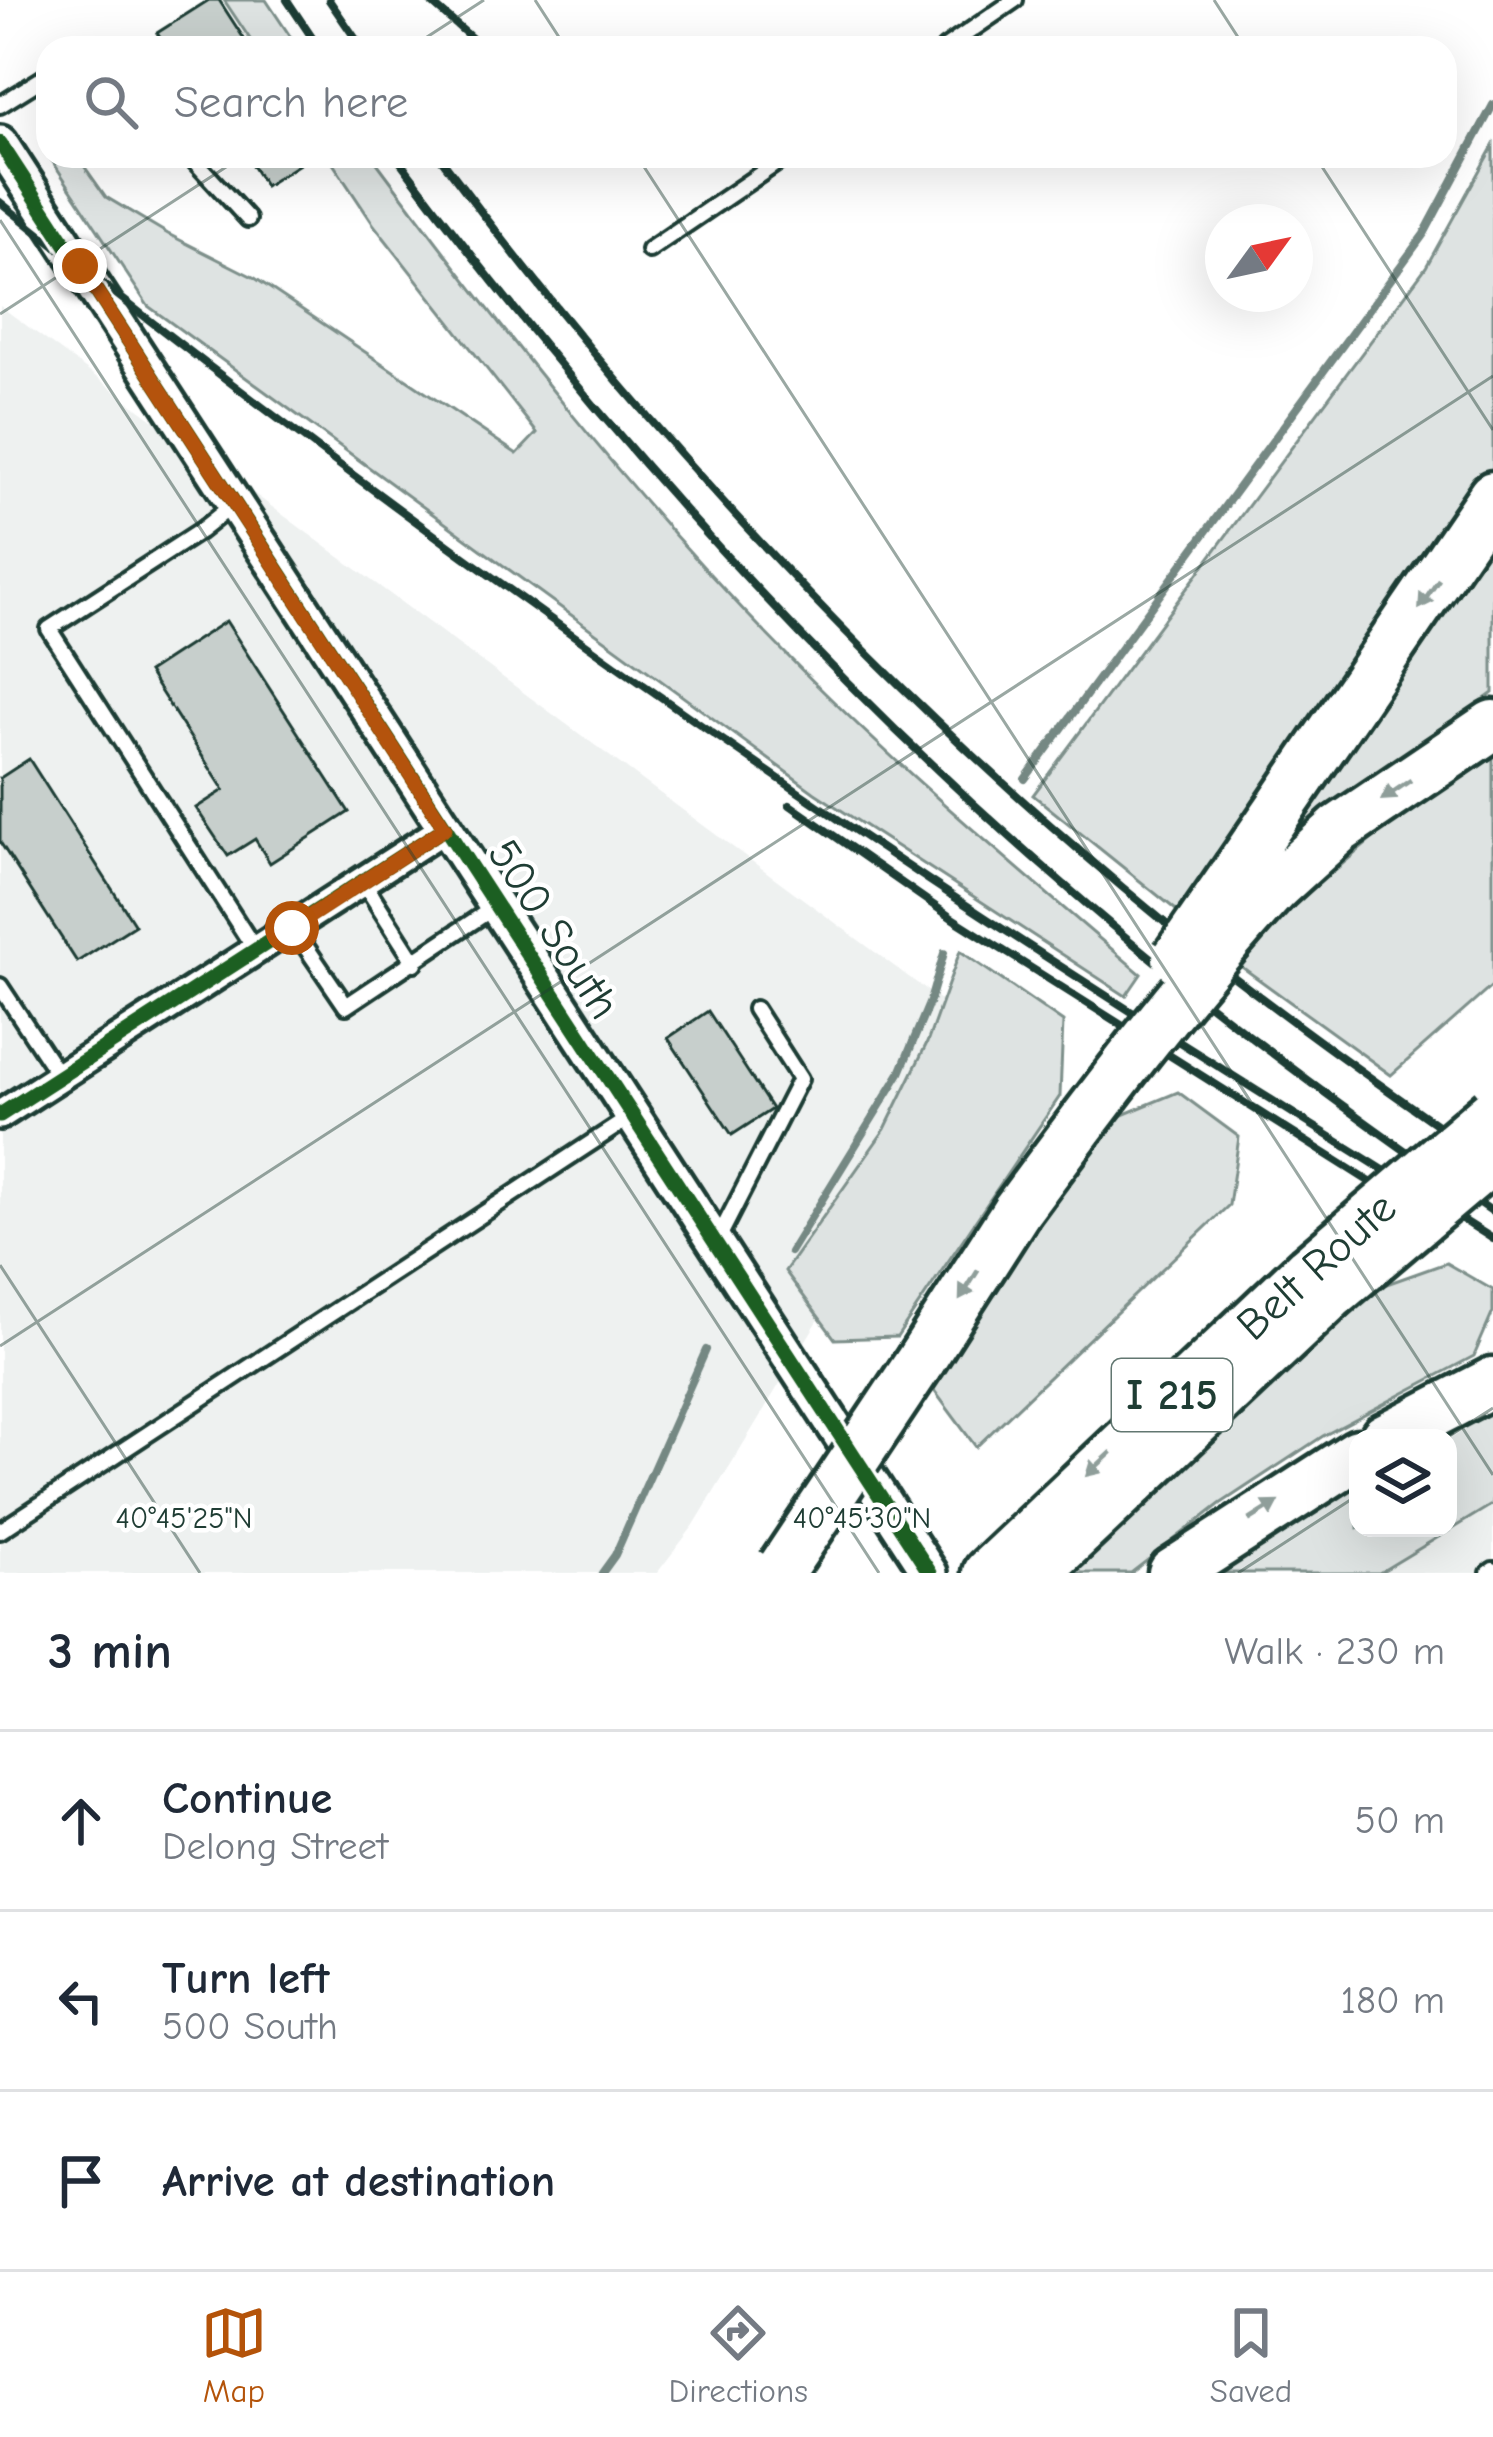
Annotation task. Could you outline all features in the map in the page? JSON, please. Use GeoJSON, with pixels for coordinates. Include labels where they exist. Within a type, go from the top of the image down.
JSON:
{"type":"FeatureCollection","features":[{"type":"Feature","properties":{"kind":"highway"},"geometry":{"type":"LineString","coordinates":[[781,1570],[1016,1210],[1204,964],[1493,496]]}},
{"type":"Feature","properties":{"kind":"highway"},"geometry":{"type":"LineString","coordinates":[[1256,878],[1340,829],[1493,725]]}},
{"type":"Feature","properties":{"kind":"highway","name":"Belt Route"},"geometry":{"type":"LineString","coordinates":[[988,1573],[1045,1548],[1493,1112]]}},
{"type":"Feature","properties":{"kind":"highway","name":"Belt Route"},"geometry":{"type":"LineString","coordinates":[[1319,1283],[1493,1159]]}},
{"type":"Feature","properties":{"kind":"highway"},"geometry":{"type":"LineString","coordinates":[[1402,1429],[1483,1387]]}},
{"type":"Feature","properties":{"kind":"highway"},"geometry":{"type":"LineString","coordinates":[[1174,1573],[1349,1460]]}},
{"type":"Feature","properties":{"kind":"street","name":"500 South"},"geometry":{"type":"LineString","coordinates":[[0,143],[930,1573]]}},
{"type":"Feature","properties":{"kind":"street"},"geometry":{"type":"LineString","coordinates":[[0,1115],[445,828]]}},
{"type":"Feature","properties":{"kind":"lane"},"geometry":{"type":"LineString","coordinates":[[962,36],[1015,0]]}},
{"type":"Feature","properties":{"kind":"lane"},"geometry":{"type":"LineString","coordinates":[[0,105],[36,82]]}},
{"type":"Feature","properties":{"kind":"lane"},"geometry":{"type":"LineString","coordinates":[[201,168],[248,219]]}},
{"type":"Feature","properties":{"kind":"lane"},"geometry":{"type":"LineString","coordinates":[[650,250],[770,168]]}},
{"type":"Feature","properties":{"kind":"lane"},"geometry":{"type":"LineString","coordinates":[[234,503],[200,531],[49,629],[256,952]]}},
{"type":"Feature","properties":{"kind":"lane"},"geometry":{"type":"LineString","coordinates":[[364,883],[415,963]]}},
{"type":"Feature","properties":{"kind":"lane"},"geometry":{"type":"LineString","coordinates":[[292,928],[346,1006],[496,906]]}},
{"type":"Feature","properties":{"kind":"lane"},"geometry":{"type":"LineString","coordinates":[[0,986],[60,1077]]}},
{"type":"Feature","properties":{"kind":"lane"},"geometry":{"type":"LineString","coordinates":[[715,1244],[800,1079],[754,1009]]}},
{"type":"Feature","properties":{"kind":"lane"},"geometry":{"type":"LineString","coordinates":[[0,1531],[632,1116]]}},
{"type":"Feature","properties":{"kind":"shaded area"},"geometry":{"type":"Polygon","coordinates":[[[224,0],[266,0],[290,36],[248,36],[224,0]]]}},
{"type":"Feature","properties":{"kind":"shaded area"},"geometry":{"type":"Polygon","coordinates":[[[1493,146],[1493,468],[1191,922],[1033,795],[1426,267],[1493,146]]]}},
{"type":"Feature","properties":{"kind":"shaded area"},"geometry":{"type":"Polygon","coordinates":[[[57,168],[85,168],[106,197],[255,278],[517,454],[537,433],[374,225],[336,168],[381,168],[519,348],[674,534],[870,736],[1141,974],[1126,996],[815,793],[148,306],[57,168]]]}},
{"type":"Feature","properties":{"kind":"shaded area"},"geometry":{"type":"Polygon","coordinates":[[[0,306],[990,1037],[694,1525],[657,1573],[0,1573],[0,306]]]}},
{"type":"Feature","properties":{"kind":"shaded area"},"geometry":{"type":"Polygon","coordinates":[[[1493,525],[1493,693],[1393,765],[1258,878],[1493,525]]]}},
{"type":"Feature","properties":{"kind":"shaded area"},"geometry":{"type":"Polygon","coordinates":[[[1493,738],[1493,985],[1391,1075],[1239,965],[1279,917],[1493,738]]]}},
{"type":"Feature","properties":{"kind":"shaded area"},"geometry":{"type":"Polygon","coordinates":[[[960,951],[1063,1022],[1060,1096],[897,1337],[835,1339],[785,1271],[885,1129],[927,1043],[960,951]]]}},
{"type":"Feature","properties":{"kind":"shaded area"},"geometry":{"type":"Polygon","coordinates":[[[1178,1092],[1239,1137],[1229,1205],[976,1447],[927,1381],[1098,1125],[1178,1092]]]}},
{"type":"Feature","properties":{"kind":"shaded area"},"geometry":{"type":"Polygon","coordinates":[[[1446,1263],[1493,1290],[1493,1312],[1474,1356],[1323,1436],[1220,1504],[1131,1573],[1071,1573],[1364,1292],[1446,1263]]]}},
{"type":"Feature","properties":{"kind":"shaded area"},"geometry":{"type":"Polygon","coordinates":[[[1493,1398],[1493,1504],[1457,1526],[1457,1429],[1434,1429],[1493,1398]]]}},
{"type":"Feature","properties":{"kind":"shaded area"},"geometry":{"type":"Polygon","coordinates":[[[1493,1467],[1493,1573],[1289,1573],[1416,1537],[1457,1537],[1457,1516],[1493,1467]]]}},
{"type":"Feature","properties":{"kind":"shaded area"},"geometry":{"type":"Polygon","coordinates":[[[1349,1478],[1349,1537],[1438,1537],[1379,1573],[1210,1573],[1349,1478]]]}},
{"type":"Feature","properties":{"kind":"building"},"geometry":{"type":"Polygon","coordinates":[[[209,0],[219,0],[242,36],[159,36],[157,33],[209,0]]]}},
{"type":"Feature","properties":{"kind":"building"},"geometry":{"type":"Polygon","coordinates":[[[254,168],[293,168],[265,186],[254,168]]]}},
{"type":"Feature","properties":{"kind":"building"},"geometry":{"type":"Polygon","coordinates":[[[226,621],[349,812],[270,863],[255,839],[228,856],[196,808],[224,790],[148,672],[226,621]]]}},
{"type":"Feature","properties":{"kind":"building"},"geometry":{"type":"Polygon","coordinates":[[[29,759],[135,925],[77,962],[0,842],[0,778],[29,759]]]}},
{"type":"Feature","properties":{"kind":"building"},"geometry":{"type":"Polygon","coordinates":[[[708,1011],[772,1109],[732,1135],[668,1038],[708,1011]]]}},
{"type":"Feature","properties":{"kind":"waterway"},"geometry":{"type":"LineString","coordinates":[[1025,779],[1424,234],[1493,105]]}},
{"type":"Feature","properties":{"kind":"waterway"},"geometry":{"type":"LineString","coordinates":[[790,1252],[900,1073],[944,953]]}},
{"type":"Feature","properties":{"kind":"waterway"},"geometry":{"type":"LineString","coordinates":[[602,1573],[615,1555],[706,1350]]}},
{"type":"Feature","properties":{"kind":"railway"},"geometry":{"type":"LineString","coordinates":[[287,0],[311,36]]}},
{"type":"Feature","properties":{"kind":"railway"},"geometry":{"type":"LineString","coordinates":[[329,0],[354,36]]}},
{"type":"Feature","properties":{"kind":"railway"},"geometry":{"type":"LineString","coordinates":[[428,0],[469,36]]}},
{"type":"Feature","properties":{"kind":"railway"},"geometry":{"type":"LineString","coordinates":[[405,168],[632,450],[715,544],[890,724],[1075,894],[1176,978],[1332,1098],[1493,1212]]}},
{"type":"Feature","properties":{"kind":"railway"},"geometry":{"type":"LineString","coordinates":[[448,168],[602,363],[689,463],[778,561],[965,747],[1062,836],[1203,953],[1493,1164]]}},
{"type":"Feature","properties":{"kind":"railway"},"geometry":{"type":"LineString","coordinates":[[0,202],[341,466],[692,719],[1000,927],[1493,1239]]}},
{"type":"Feature","properties":{"kind":"railway"},"geometry":{"type":"LineString","coordinates":[[790,805],[952,918],[1424,1216]]}},
{"type":"Feature","properties":{"kind":"cycle path"},"geometry":{"type":"LineString","coordinates":[[0,143],[930,1573]]}},
{"type":"Feature","properties":{"kind":"cycle path"},"geometry":{"type":"LineString","coordinates":[[0,1115],[445,828]]}},
{"type":"Feature","properties":{"kind":"route"},"geometry":{"type":"LineString","coordinates":[[80,266],[445,828],[292,928]]}}]}
